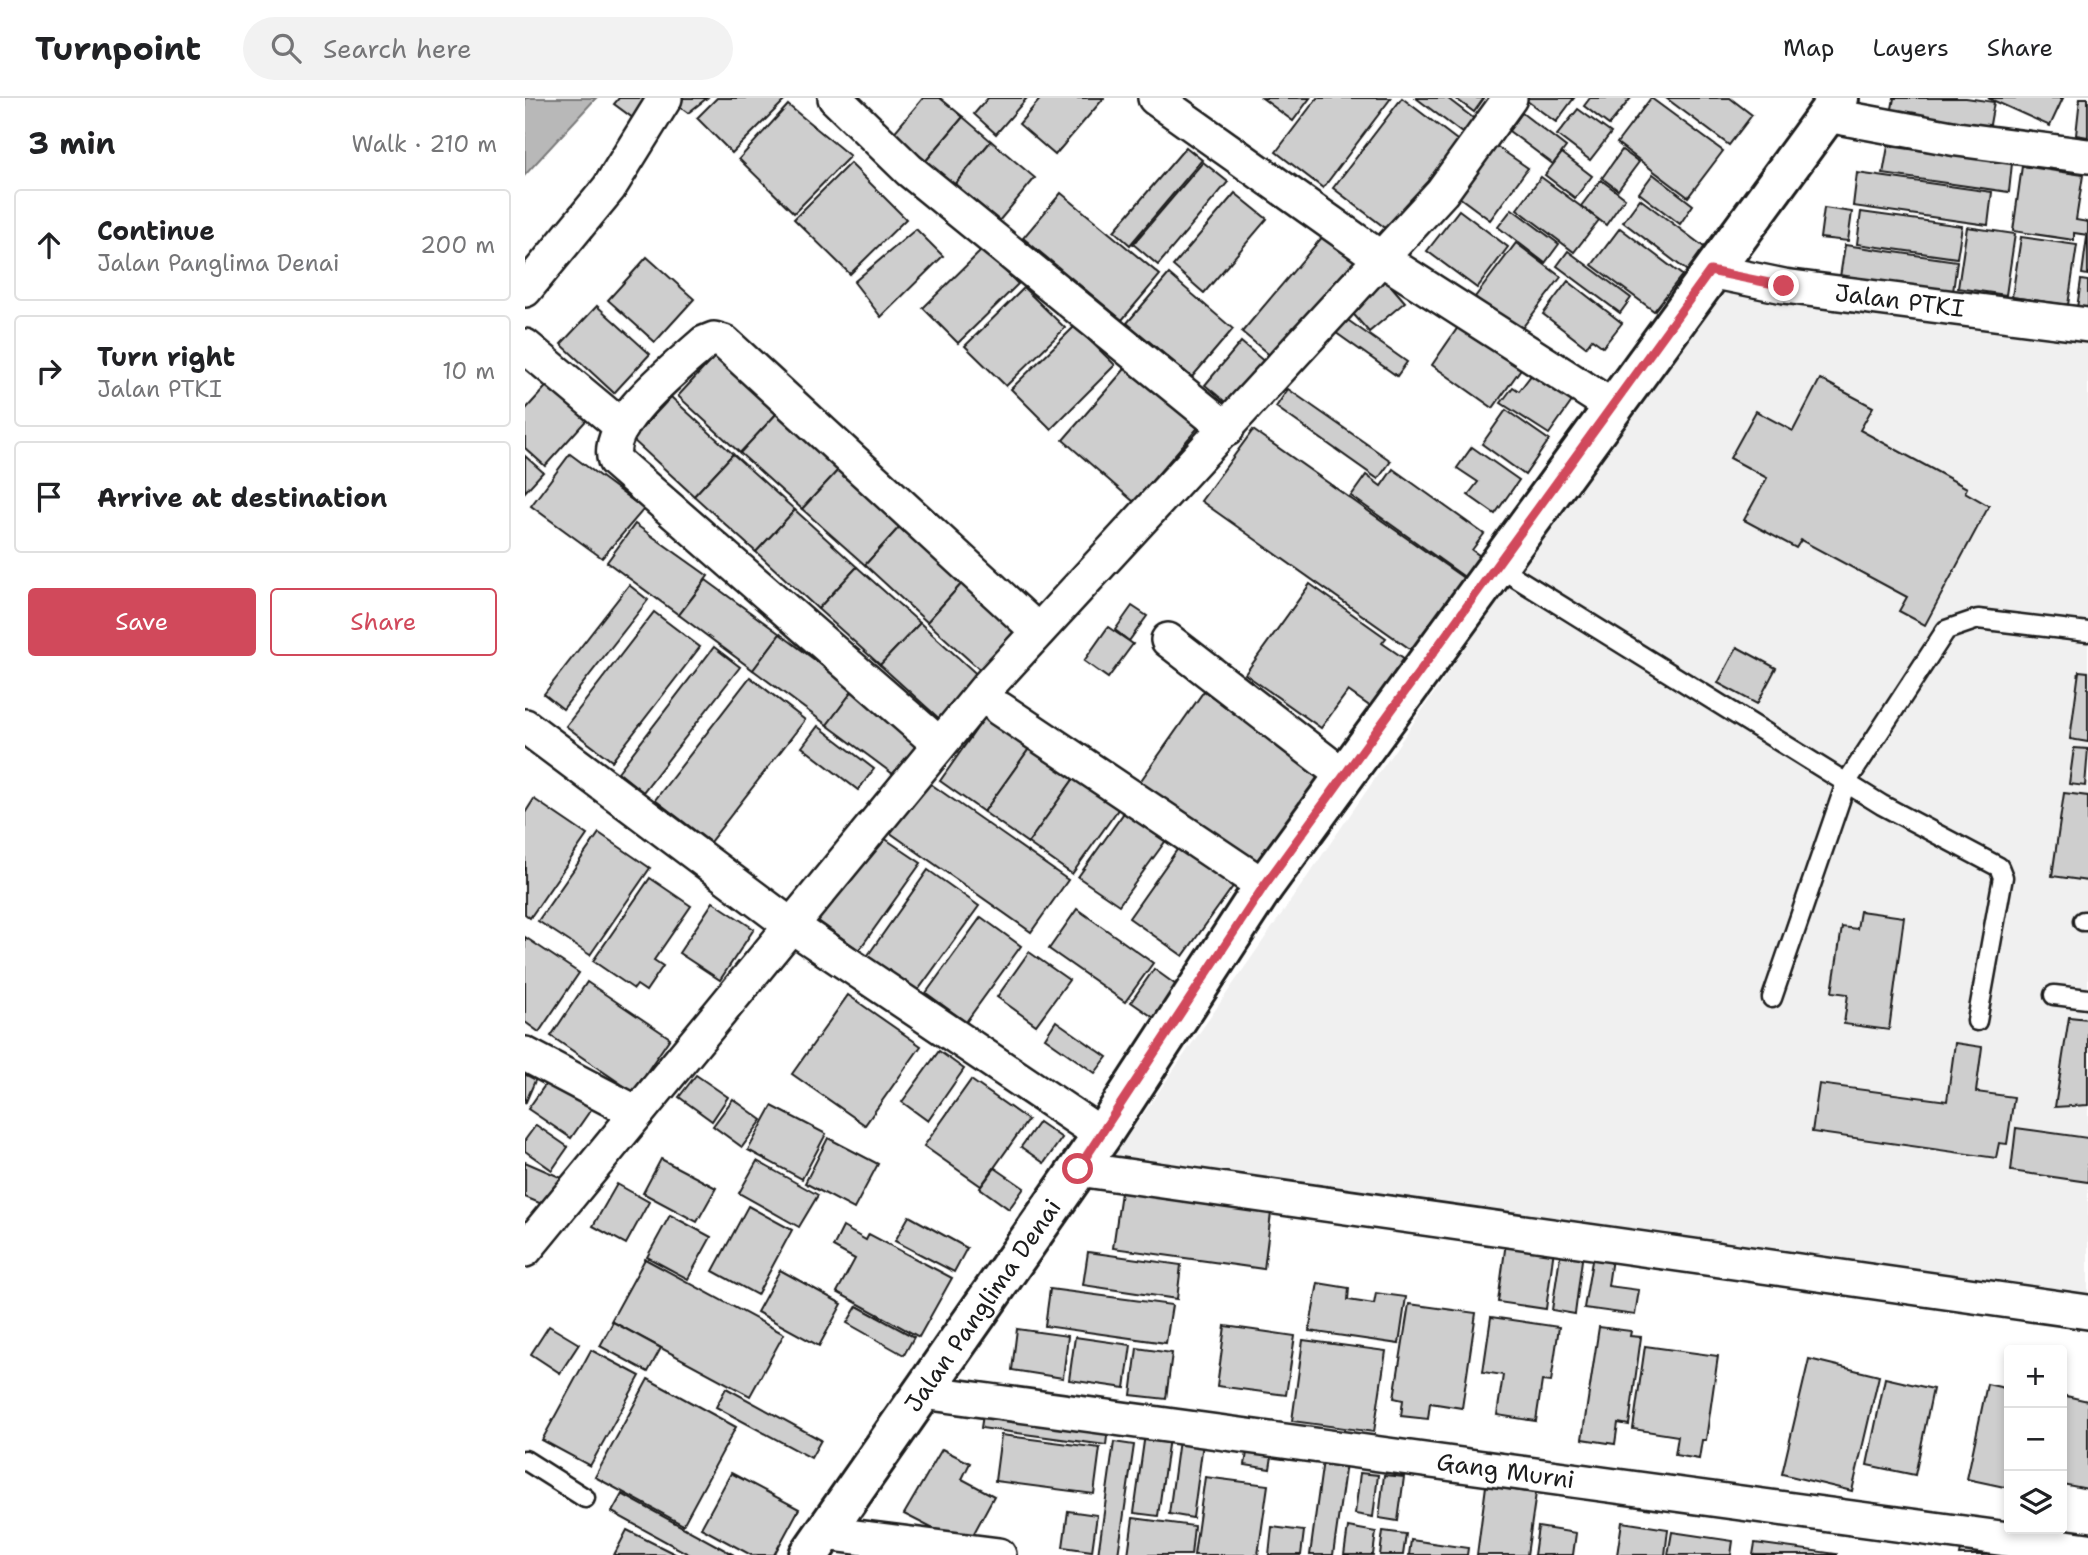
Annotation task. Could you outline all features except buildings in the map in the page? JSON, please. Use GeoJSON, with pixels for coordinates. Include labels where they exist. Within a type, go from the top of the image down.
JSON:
{"type":"FeatureCollection","features":[{"type":"Feature","properties":{"kind":"main road","name":"Jalan Panglima Denai"},"geometry":{"type":"LineString","coordinates":[[817,1544],[1102,1135],[1264,886],[1710,271],[1833,106]]}},
{"type":"Feature","properties":{"kind":"street"},"geometry":{"type":"LineString","coordinates":[[525,290],[609,188],[665,98]]}},
{"type":"Feature","properties":{"kind":"street"},"geometry":{"type":"LineString","coordinates":[[835,98],[909,170],[1227,429]]}},
{"type":"Feature","properties":{"kind":"street"},"geometry":{"type":"LineString","coordinates":[[1155,98],[1382,259],[1613,407]]}},
{"type":"Feature","properties":{"kind":"street"},"geometry":{"type":"LineString","coordinates":[[525,1250],[538,1217],[638,1113],[793,927],[939,744],[1038,631],[1443,192],[1510,98]]}},
{"type":"Feature","properties":{"kind":"street"},"geometry":{"type":"LineString","coordinates":[[1833,106],[1957,139],[2088,156]]}},
{"type":"Feature","properties":{"kind":"street","name":"Jalan PTKI"},"geometry":{"type":"LineString","coordinates":[[1710,271],[1784,286],[2088,325]]}},
{"type":"Feature","properties":{"kind":"street"},"geometry":{"type":"LineString","coordinates":[[939,744],[615,461],[613,444],[622,426],[645,397],[704,343],[713,340],[724,342],[1038,631]]}},
{"type":"Feature","properties":{"kind":"street"},"geometry":{"type":"LineString","coordinates":[[525,346],[622,426]]}},
{"type":"Feature","properties":{"kind":"street"},"geometry":{"type":"LineString","coordinates":[[1168,640],[1344,776]]}},
{"type":"Feature","properties":{"kind":"street"},"geometry":{"type":"LineString","coordinates":[[1000,709],[1264,886]]}},
{"type":"Feature","properties":{"kind":"street"},"geometry":{"type":"LineString","coordinates":[[525,726],[793,927],[1102,1135]]}},
{"type":"Feature","properties":{"kind":"street"},"geometry":{"type":"LineString","coordinates":[[525,1054],[638,1113]]}},
{"type":"Feature","properties":{"kind":"street"},"geometry":{"type":"LineString","coordinates":[[1078,1169],[2088,1312]]}},
{"type":"Feature","properties":{"kind":"street","name":"Gang Murni"},"geometry":{"type":"LineString","coordinates":[[923,1392],[2088,1550]]}},
{"type":"Feature","properties":{"kind":"street"},"geometry":{"type":"LineString","coordinates":[[817,1544],[999,1555]]}},
{"type":"Feature","properties":{"kind":"lane"},"geometry":{"type":"LineString","coordinates":[[1497,566],[1882,805],[1999,867],[2003,877],[1977,1021]]}},
{"type":"Feature","properties":{"kind":"lane"},"geometry":{"type":"LineString","coordinates":[[1772,998],[1846,783],[1946,630],[1978,619],[2088,632]]}},
{"type":"Feature","properties":{"kind":"lane"},"geometry":{"type":"LineString","coordinates":[[2054,995],[2088,999]]}},
{"type":"Feature","properties":{"kind":"lane"},"geometry":{"type":"LineString","coordinates":[[525,1460],[585,1498]]}},
{"type":"Feature","properties":{"kind":"shaded area"},"geometry":{"type":"Polygon","coordinates":[[[525,98],[596,98],[525,175],[525,98]]]}},
{"type":"Feature","properties":{"kind":"shaded area"},"geometry":{"type":"Polygon","coordinates":[[[1714,288],[2088,337],[2088,1302],[1106,1168],[1714,288]]]}},
{"type":"Feature","properties":{"kind":"route"},"geometry":{"type":"LineString","coordinates":[[1078,1169],[1264,886],[1710,271],[1784,286]]}}]}
